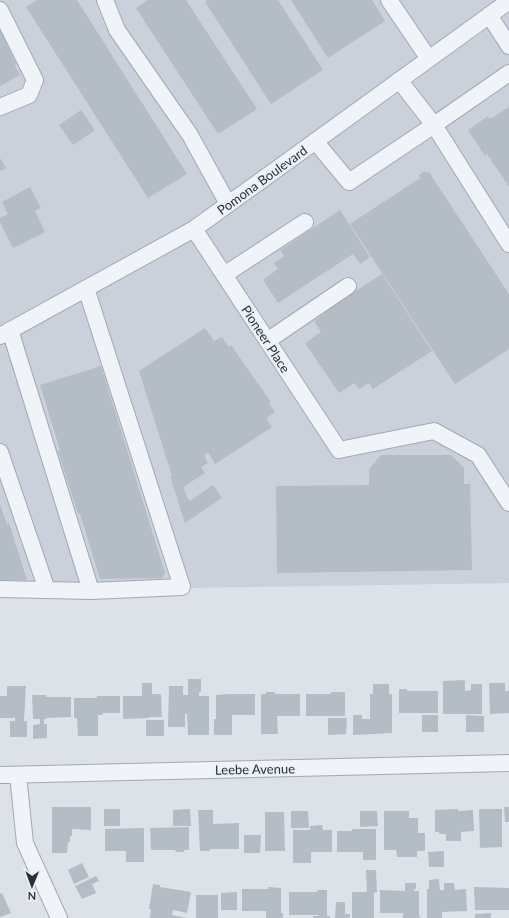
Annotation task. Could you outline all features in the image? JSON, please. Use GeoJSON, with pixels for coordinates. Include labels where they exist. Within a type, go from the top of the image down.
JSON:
{"type":"FeatureCollection","features":[{"type":"Feature","properties":{"kind":"street"},"geometry":{"type":"LineString","coordinates":[[105,0],[117,30],[190,135],[228,204]]}},
{"type":"Feature","properties":{"kind":"street"},"geometry":{"type":"LineString","coordinates":[[389,0],[429,59]]}},
{"type":"Feature","properties":{"kind":"street","name":"Pomona Boulevard"},"geometry":{"type":"LineString","coordinates":[[5,333],[194,229],[429,59],[491,9],[509,1]]}},
{"type":"Feature","properties":{"kind":"street"},"geometry":{"type":"LineString","coordinates":[[491,9],[509,46]]}},
{"type":"Feature","properties":{"kind":"street"},"geometry":{"type":"LineString","coordinates":[[0,10],[36,80],[29,95],[0,107]]}},
{"type":"Feature","properties":{"kind":"street"},"geometry":{"type":"LineString","coordinates":[[315,141],[349,182],[509,73]]}},
{"type":"Feature","properties":{"kind":"street"},"geometry":{"type":"LineString","coordinates":[[400,80],[434,125],[509,244]]}},
{"type":"Feature","properties":{"kind":"street"},"geometry":{"type":"LineString","coordinates":[[224,275],[305,222]]}},
{"type":"Feature","properties":{"kind":"street","name":"Pioneer Place"},"geometry":{"type":"LineString","coordinates":[[194,229],[339,450],[434,431],[478,455],[509,503]]}},
{"type":"Feature","properties":{"kind":"street"},"geometry":{"type":"LineString","coordinates":[[267,341],[348,286]]}},
{"type":"Feature","properties":{"kind":"street"},"geometry":{"type":"LineString","coordinates":[[0,589],[92,591],[182,587],[86,288]]}},
{"type":"Feature","properties":{"kind":"street"},"geometry":{"type":"LineString","coordinates":[[5,333],[92,591]]}},
{"type":"Feature","properties":{"kind":"street"},"geometry":{"type":"LineString","coordinates":[[0,452],[47,590]]}},
{"type":"Feature","properties":{"kind":"street","name":"Leebe Avenue"},"geometry":{"type":"LineString","coordinates":[[0,775],[509,763]]}},
{"type":"Feature","properties":{"kind":"street"},"geometry":{"type":"LineString","coordinates":[[18,774],[25,844],[59,918]]}},
{"type":"Feature","properties":{"kind":"shaded area"},"geometry":{"type":"Polygon","coordinates":[[[0,0],[509,0],[509,583],[0,591],[0,0]]]}},
{"type":"Feature","properties":{"kind":"building"},"geometry":{"type":"Polygon","coordinates":[[[37,0],[77,0],[187,174],[148,198],[26,7],[37,0]]]}},
{"type":"Feature","properties":{"kind":"building"},"geometry":{"type":"Polygon","coordinates":[[[148,0],[186,0],[257,109],[218,134],[136,8],[148,0]]]}},
{"type":"Feature","properties":{"kind":"building"},"geometry":{"type":"Polygon","coordinates":[[[207,0],[278,0],[323,70],[271,104],[205,2],[207,0]]]}},
{"type":"Feature","properties":{"kind":"building"},"geometry":{"type":"Polygon","coordinates":[[[291,0],[372,0],[385,21],[328,58],[291,0]]]}},
{"type":"Feature","properties":{"kind":"building"},"geometry":{"type":"Polygon","coordinates":[[[0,26],[10,43],[7,45],[20,75],[0,86],[0,26]]]}},
{"type":"Feature","properties":{"kind":"building"},"geometry":{"type":"Polygon","coordinates":[[[509,107],[509,187],[487,154],[485,156],[468,130],[488,116],[490,119],[509,107]]]}},
{"type":"Feature","properties":{"kind":"building"},"geometry":{"type":"Polygon","coordinates":[[[81,110],[95,130],[73,145],[59,125],[81,110]]]}},
{"type":"Feature","properties":{"kind":"building"},"geometry":{"type":"Polygon","coordinates":[[[0,158],[6,168],[0,171],[0,158]]]}},
{"type":"Feature","properties":{"kind":"building"},"geometry":{"type":"Polygon","coordinates":[[[425,171],[426,173],[429,172],[509,294],[509,349],[455,384],[350,224],[420,178],[419,175],[425,171]]]}},
{"type":"Feature","properties":{"kind":"building"},"geometry":{"type":"Polygon","coordinates":[[[30,187],[41,208],[35,211],[45,232],[13,248],[0,222],[0,218],[8,214],[2,202],[30,187]]]}},
{"type":"Feature","properties":{"kind":"building"},"geometry":{"type":"Polygon","coordinates":[[[340,210],[370,257],[360,264],[353,254],[278,303],[263,280],[278,269],[274,263],[284,256],[280,250],[340,210]]]}},
{"type":"Feature","properties":{"kind":"building"},"geometry":{"type":"Polygon","coordinates":[[[382,274],[432,351],[373,389],[369,383],[359,389],[354,383],[339,393],[305,343],[321,332],[314,321],[325,313],[325,311],[382,274]]]}},
{"type":"Feature","properties":{"kind":"building"},"geometry":{"type":"Polygon","coordinates":[[[205,328],[214,341],[222,337],[229,347],[231,345],[271,402],[269,403],[275,412],[266,418],[272,427],[215,464],[208,452],[204,455],[208,463],[201,467],[205,473],[183,487],[187,497],[190,501],[213,485],[222,498],[185,523],[139,371],[205,328]]]}},
{"type":"Feature","properties":{"kind":"building"},"geometry":{"type":"Polygon","coordinates":[[[101,366],[165,573],[162,578],[100,579],[80,514],[78,514],[58,451],[60,450],[40,385],[101,366]]]}},
{"type":"Feature","properties":{"kind":"building"},"geometry":{"type":"Polygon","coordinates":[[[381,455],[451,455],[464,468],[464,484],[470,484],[472,570],[277,573],[276,486],[369,485],[369,469],[381,455]]]}},
{"type":"Feature","properties":{"kind":"building"},"geometry":{"type":"Polygon","coordinates":[[[0,504],[7,524],[9,523],[27,580],[0,580],[0,504]]]}},
{"type":"Feature","properties":{"kind":"building"},"geometry":{"type":"Polygon","coordinates":[[[188,679],[201,679],[201,692],[199,692],[199,696],[209,696],[209,735],[188,735],[187,714],[185,714],[185,727],[168,727],[169,686],[183,686],[183,695],[188,695],[188,679]]]}},
{"type":"Feature","properties":{"kind":"building"},"geometry":{"type":"Polygon","coordinates":[[[465,680],[465,691],[471,690],[471,684],[482,684],[482,714],[443,714],[443,681],[465,680]]]}},
{"type":"Feature","properties":{"kind":"building"},"geometry":{"type":"Polygon","coordinates":[[[142,683],[152,683],[152,694],[161,694],[162,717],[123,719],[123,696],[142,696],[142,683]]]}},
{"type":"Feature","properties":{"kind":"building"},"geometry":{"type":"Polygon","coordinates":[[[489,683],[505,683],[505,691],[509,691],[509,713],[490,714],[489,683]]]}},
{"type":"Feature","properties":{"kind":"building"},"geometry":{"type":"Polygon","coordinates":[[[373,684],[389,684],[389,694],[392,694],[392,733],[353,735],[353,715],[362,715],[362,719],[370,719],[370,694],[373,694],[373,684]]]}},
{"type":"Feature","properties":{"kind":"building"},"geometry":{"type":"Polygon","coordinates":[[[7,686],[26,686],[24,721],[27,721],[27,737],[10,737],[10,721],[15,721],[15,717],[0,718],[0,696],[7,696],[7,686]]]}},
{"type":"Feature","properties":{"kind":"building"},"geometry":{"type":"Polygon","coordinates":[[[399,689],[407,689],[407,691],[438,691],[438,713],[399,713],[399,689]]]}},
{"type":"Feature","properties":{"kind":"building"},"geometry":{"type":"Polygon","coordinates":[[[266,692],[275,692],[275,694],[300,694],[300,716],[277,716],[278,734],[261,734],[261,694],[266,694],[266,692]]]}},
{"type":"Feature","properties":{"kind":"building"},"geometry":{"type":"Polygon","coordinates":[[[331,692],[345,692],[345,716],[306,716],[306,694],[331,694],[331,692]]]}},
{"type":"Feature","properties":{"kind":"building"},"geometry":{"type":"Polygon","coordinates":[[[255,694],[255,715],[232,715],[232,735],[214,735],[216,695],[255,694]]]}},
{"type":"Feature","properties":{"kind":"building"},"geometry":{"type":"Polygon","coordinates":[[[32,695],[46,695],[46,697],[71,697],[71,717],[44,719],[44,724],[47,724],[47,738],[33,739],[33,725],[40,724],[40,719],[33,719],[32,695]]]}},
{"type":"Feature","properties":{"kind":"building"},"geometry":{"type":"Polygon","coordinates":[[[97,696],[120,696],[120,713],[103,713],[103,715],[98,715],[98,736],[78,736],[77,718],[74,718],[74,698],[97,698],[97,696]]]}},
{"type":"Feature","properties":{"kind":"building"},"geometry":{"type":"Polygon","coordinates":[[[422,715],[438,715],[438,732],[422,732],[422,715]]]}},
{"type":"Feature","properties":{"kind":"building"},"geometry":{"type":"Polygon","coordinates":[[[466,715],[484,716],[484,732],[466,732],[466,715]]]}},
{"type":"Feature","properties":{"kind":"building"},"geometry":{"type":"Polygon","coordinates":[[[328,718],[347,718],[346,734],[328,735],[328,718]]]}},
{"type":"Feature","properties":{"kind":"building"},"geometry":{"type":"Polygon","coordinates":[[[146,720],[164,720],[164,736],[146,736],[146,720]]]}},
{"type":"Feature","properties":{"kind":"building"},"geometry":{"type":"Polygon","coordinates":[[[52,807],[91,807],[91,830],[72,829],[72,836],[70,836],[70,842],[68,842],[67,853],[52,853],[52,807]]]}},
{"type":"Feature","properties":{"kind":"building"},"geometry":{"type":"Polygon","coordinates":[[[504,807],[509,807],[509,822],[505,822],[504,807]]]}},
{"type":"Feature","properties":{"kind":"building"},"geometry":{"type":"Polygon","coordinates":[[[104,809],[120,809],[120,826],[104,826],[104,809]]]}},
{"type":"Feature","properties":{"kind":"building"},"geometry":{"type":"Polygon","coordinates":[[[190,809],[191,826],[173,826],[173,810],[190,809]]]}},
{"type":"Feature","properties":{"kind":"building"},"geometry":{"type":"Polygon","coordinates":[[[458,809],[458,811],[473,810],[474,831],[461,832],[461,841],[446,841],[446,834],[439,834],[439,832],[435,832],[435,810],[458,809]]]}},
{"type":"Feature","properties":{"kind":"building"},"geometry":{"type":"Polygon","coordinates":[[[479,809],[502,809],[502,847],[480,848],[479,809]]]}},
{"type":"Feature","properties":{"kind":"building"},"geometry":{"type":"Polygon","coordinates":[[[198,810],[213,810],[213,824],[239,823],[239,849],[210,849],[210,851],[200,851],[198,810]]]}},
{"type":"Feature","properties":{"kind":"building"},"geometry":{"type":"Polygon","coordinates":[[[291,811],[308,811],[309,828],[291,828],[291,811]]]}},
{"type":"Feature","properties":{"kind":"building"},"geometry":{"type":"Polygon","coordinates":[[[360,811],[377,811],[378,826],[360,827],[360,811]]]}},
{"type":"Feature","properties":{"kind":"building"},"geometry":{"type":"Polygon","coordinates":[[[384,811],[409,811],[409,818],[418,818],[418,833],[425,833],[425,851],[417,851],[417,857],[397,857],[396,850],[384,850],[384,811]]]}},
{"type":"Feature","properties":{"kind":"building"},"geometry":{"type":"Polygon","coordinates":[[[265,812],[284,812],[285,851],[265,851],[265,812]]]}},
{"type":"Feature","properties":{"kind":"building"},"geometry":{"type":"Polygon","coordinates":[[[322,825],[323,830],[332,830],[332,852],[311,852],[311,863],[293,863],[293,830],[310,830],[310,826],[322,825]]]}},
{"type":"Feature","properties":{"kind":"building"},"geometry":{"type":"Polygon","coordinates":[[[189,827],[189,850],[184,850],[184,852],[176,852],[175,850],[151,850],[150,828],[189,827]]]}},
{"type":"Feature","properties":{"kind":"building"},"geometry":{"type":"Polygon","coordinates":[[[144,828],[144,862],[126,862],[126,851],[105,851],[105,829],[144,828]]]}},
{"type":"Feature","properties":{"kind":"building"},"geometry":{"type":"Polygon","coordinates":[[[352,829],[376,829],[376,860],[363,860],[363,852],[337,852],[337,831],[352,831],[352,829]]]}},
{"type":"Feature","properties":{"kind":"building"},"geometry":{"type":"Polygon","coordinates":[[[244,835],[261,835],[260,853],[244,853],[244,835]]]}},
{"type":"Feature","properties":{"kind":"building"},"geometry":{"type":"Polygon","coordinates":[[[444,851],[444,867],[429,867],[428,852],[444,851]]]}},
{"type":"Feature","properties":{"kind":"building"},"geometry":{"type":"Polygon","coordinates":[[[82,863],[89,877],[74,884],[68,870],[82,863]]]}},
{"type":"Feature","properties":{"kind":"building"},"geometry":{"type":"Polygon","coordinates":[[[366,870],[376,870],[377,892],[374,893],[374,918],[352,918],[352,892],[367,892],[366,870]]]}},
{"type":"Feature","properties":{"kind":"building"},"geometry":{"type":"Polygon","coordinates":[[[96,876],[99,881],[92,884],[96,893],[82,899],[75,886],[96,876]]]}},
{"type":"Feature","properties":{"kind":"building"},"geometry":{"type":"Polygon","coordinates":[[[439,879],[440,890],[444,890],[444,883],[454,883],[455,890],[466,889],[467,911],[442,912],[442,918],[427,918],[427,889],[429,889],[429,880],[439,879]]]}},
{"type":"Feature","properties":{"kind":"building"},"geometry":{"type":"Polygon","coordinates":[[[405,883],[416,883],[416,889],[414,889],[414,891],[419,891],[420,918],[403,918],[403,913],[380,913],[380,890],[405,891],[405,883]]]}},
{"type":"Feature","properties":{"kind":"building"},"geometry":{"type":"Polygon","coordinates":[[[153,884],[160,885],[160,887],[191,892],[187,913],[173,910],[172,915],[186,918],[150,918],[151,909],[149,909],[153,884]]]}},
{"type":"Feature","properties":{"kind":"building"},"geometry":{"type":"Polygon","coordinates":[[[268,887],[281,888],[281,913],[283,913],[283,918],[266,918],[266,911],[242,911],[242,889],[268,889],[268,887]]]}},
{"type":"Feature","properties":{"kind":"building"},"geometry":{"type":"Polygon","coordinates":[[[474,887],[509,888],[509,910],[475,910],[474,887]]]}},
{"type":"Feature","properties":{"kind":"building"},"geometry":{"type":"Polygon","coordinates":[[[317,890],[327,890],[327,916],[330,916],[330,918],[313,918],[313,916],[319,915],[289,915],[289,892],[317,892],[317,890]]]}},
{"type":"Feature","properties":{"kind":"building"},"geometry":{"type":"Polygon","coordinates":[[[237,892],[237,910],[221,910],[221,893],[237,892]]]}},
{"type":"Feature","properties":{"kind":"building"},"geometry":{"type":"Polygon","coordinates":[[[2,893],[11,913],[0,917],[0,894],[2,893]]]}},
{"type":"Feature","properties":{"kind":"building"},"geometry":{"type":"Polygon","coordinates":[[[196,895],[218,895],[218,918],[196,918],[196,895]]]}},
{"type":"Feature","properties":{"kind":"building"},"geometry":{"type":"Polygon","coordinates":[[[336,902],[345,902],[345,914],[350,914],[350,918],[335,918],[336,902]]]}},
{"type":"Feature","properties":{"kind":"building"},"geometry":{"type":"Polygon","coordinates":[[[491,913],[491,918],[475,918],[475,914],[491,913]]]}}]}
